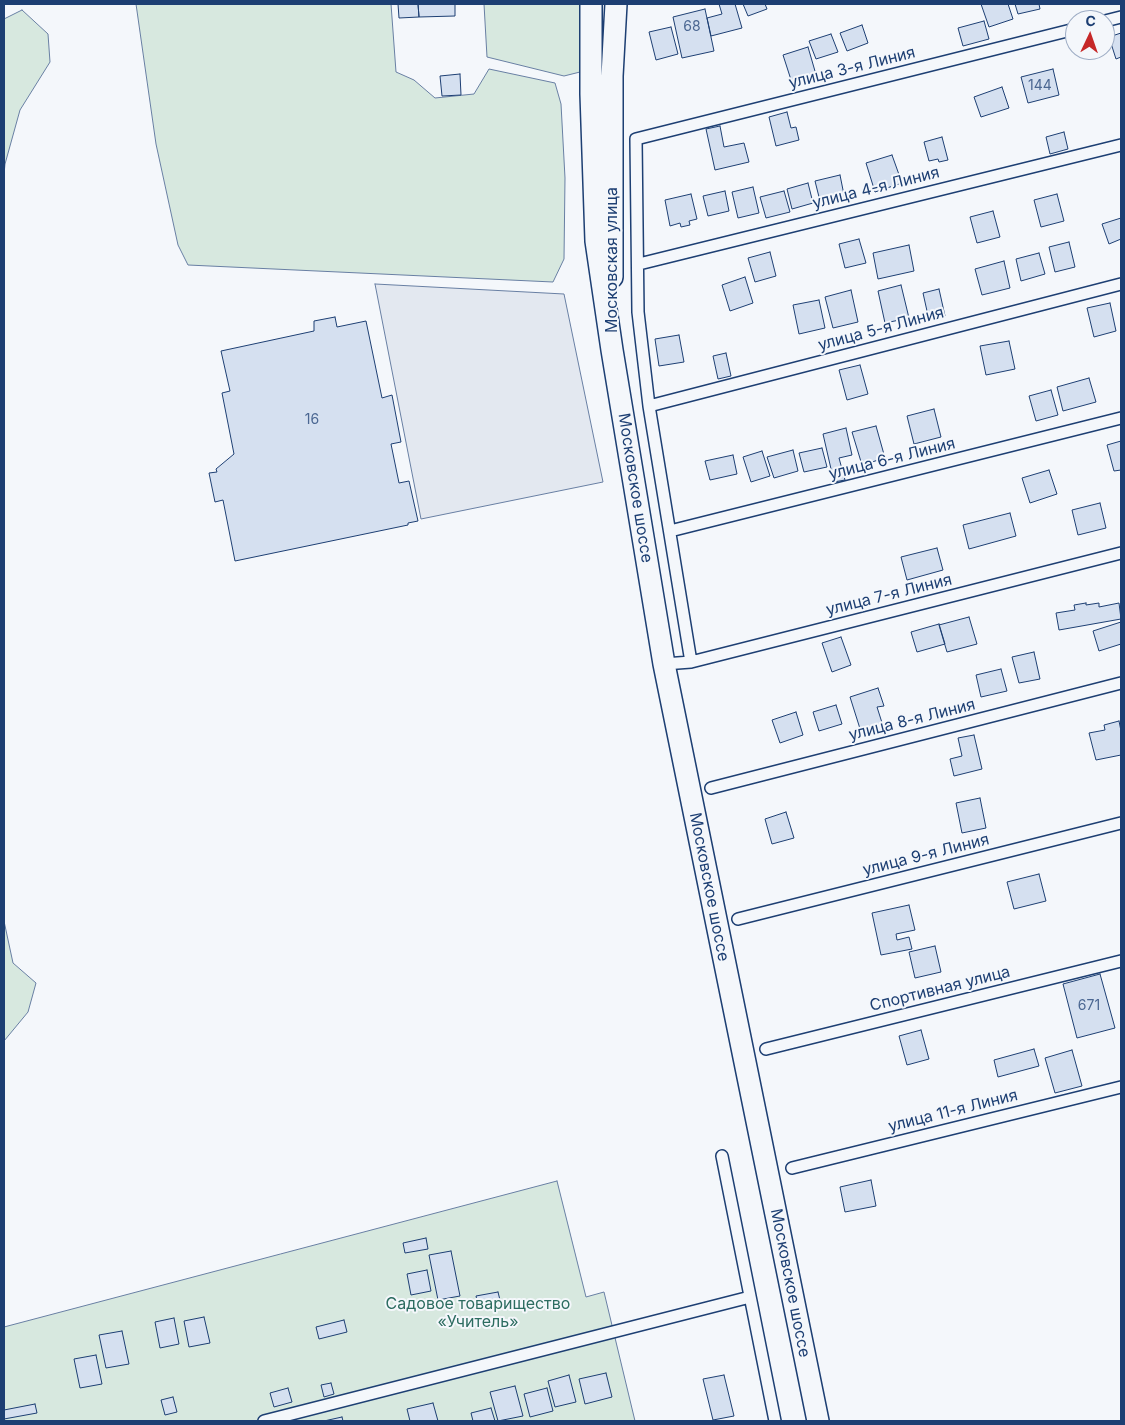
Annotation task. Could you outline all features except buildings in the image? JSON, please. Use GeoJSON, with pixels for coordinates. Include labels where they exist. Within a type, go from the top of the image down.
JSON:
{"type":"FeatureCollection","features":[{"type":"Feature","properties":{"kind":"highway","name":"Московская улица"},"geometry":{"type":"LineString","coordinates":[[591,4],[591,94],[596,240],[612,350]]}},
{"type":"Feature","properties":{"kind":"highway","name":"Московская улица"},"geometry":{"type":"LineString","coordinates":[[612,350],[612,76],[616,4]]}},
{"type":"Feature","properties":{"kind":"highway","name":"Московское шоссе"},"geometry":{"type":"LineString","coordinates":[[612,350],[664,664],[818,1421]]}},
{"type":"Feature","properties":{"kind":"street","name":"улица 3-я Линия"},"geometry":{"type":"LineString","coordinates":[[639,264],[636,139],[1065,32]]}},
{"type":"Feature","properties":{"kind":"street","name":"улица 4-я Линия"},"geometry":{"type":"LineString","coordinates":[[639,264],[1121,145]]}},
{"type":"Feature","properties":{"kind":"street"},"geometry":{"type":"LineString","coordinates":[[639,264],[638,312],[649,406],[691,662]]}},
{"type":"Feature","properties":{"kind":"street","name":"улица 5-я Линия"},"geometry":{"type":"LineString","coordinates":[[649,406],[1121,284]]}},
{"type":"Feature","properties":{"kind":"street","name":"улица 6-я Линия"},"geometry":{"type":"LineString","coordinates":[[670,531],[1121,418]]}},
{"type":"Feature","properties":{"kind":"street","name":"улица 7-я Линия"},"geometry":{"type":"LineString","coordinates":[[664,664],[691,662],[1121,552]]}},
{"type":"Feature","properties":{"kind":"street","name":"улица 8-я Линия"},"geometry":{"type":"LineString","coordinates":[[711,788],[1121,683]]}},
{"type":"Feature","properties":{"kind":"street","name":"улица 9-я Линия"},"geometry":{"type":"LineString","coordinates":[[738,920],[1121,823]]}},
{"type":"Feature","properties":{"kind":"street","name":"Спортивная улица"},"geometry":{"type":"LineString","coordinates":[[766,1049],[1121,962]]}},
{"type":"Feature","properties":{"kind":"street","name":"улица 11-я Линия"},"geometry":{"type":"LineString","coordinates":[[792,1168],[1121,1086]]}},
{"type":"Feature","properties":{"kind":"street"},"geometry":{"type":"LineString","coordinates":[[722,1156],[775,1421]]}},
{"type":"Feature","properties":{"kind":"street"},"geometry":{"type":"LineString","coordinates":[[264,1421],[750,1297]]}},
{"type":"Feature","properties":{"kind":"green space"},"geometry":{"type":"Polygon","coordinates":[[[136,4],[391,4],[396,72],[414,80],[435,98],[474,94],[489,69],[555,83],[561,104],[565,178],[564,259],[553,282],[188,265],[178,245],[156,144],[136,4]]]}},
{"type":"Feature","properties":{"kind":"green space"},"geometry":{"type":"Polygon","coordinates":[[[484,4],[582,4],[580,72],[564,76],[487,57],[484,4]]]}},
{"type":"Feature","properties":{"kind":"green space"},"geometry":{"type":"Polygon","coordinates":[[[22,10],[48,34],[50,62],[20,110],[4,174],[4,19],[22,10]]]}},
{"type":"Feature","properties":{"kind":"green space"},"geometry":{"type":"Polygon","coordinates":[[[4,921],[13,963],[36,983],[28,1012],[4,1041],[4,921]]]}},
{"type":"Feature","properties":{"kind":"green space","name":"Садовое товарищество «Учитель»"},"geometry":{"type":"Polygon","coordinates":[[[557,1181],[586,1297],[604,1292],[635,1421],[4,1421],[4,1327],[557,1181]]]}},
{"type":"Feature","properties":{"kind":"shaded area"},"geometry":{"type":"Polygon","coordinates":[[[375,284],[564,294],[603,482],[421,519],[375,284]]]}}]}
